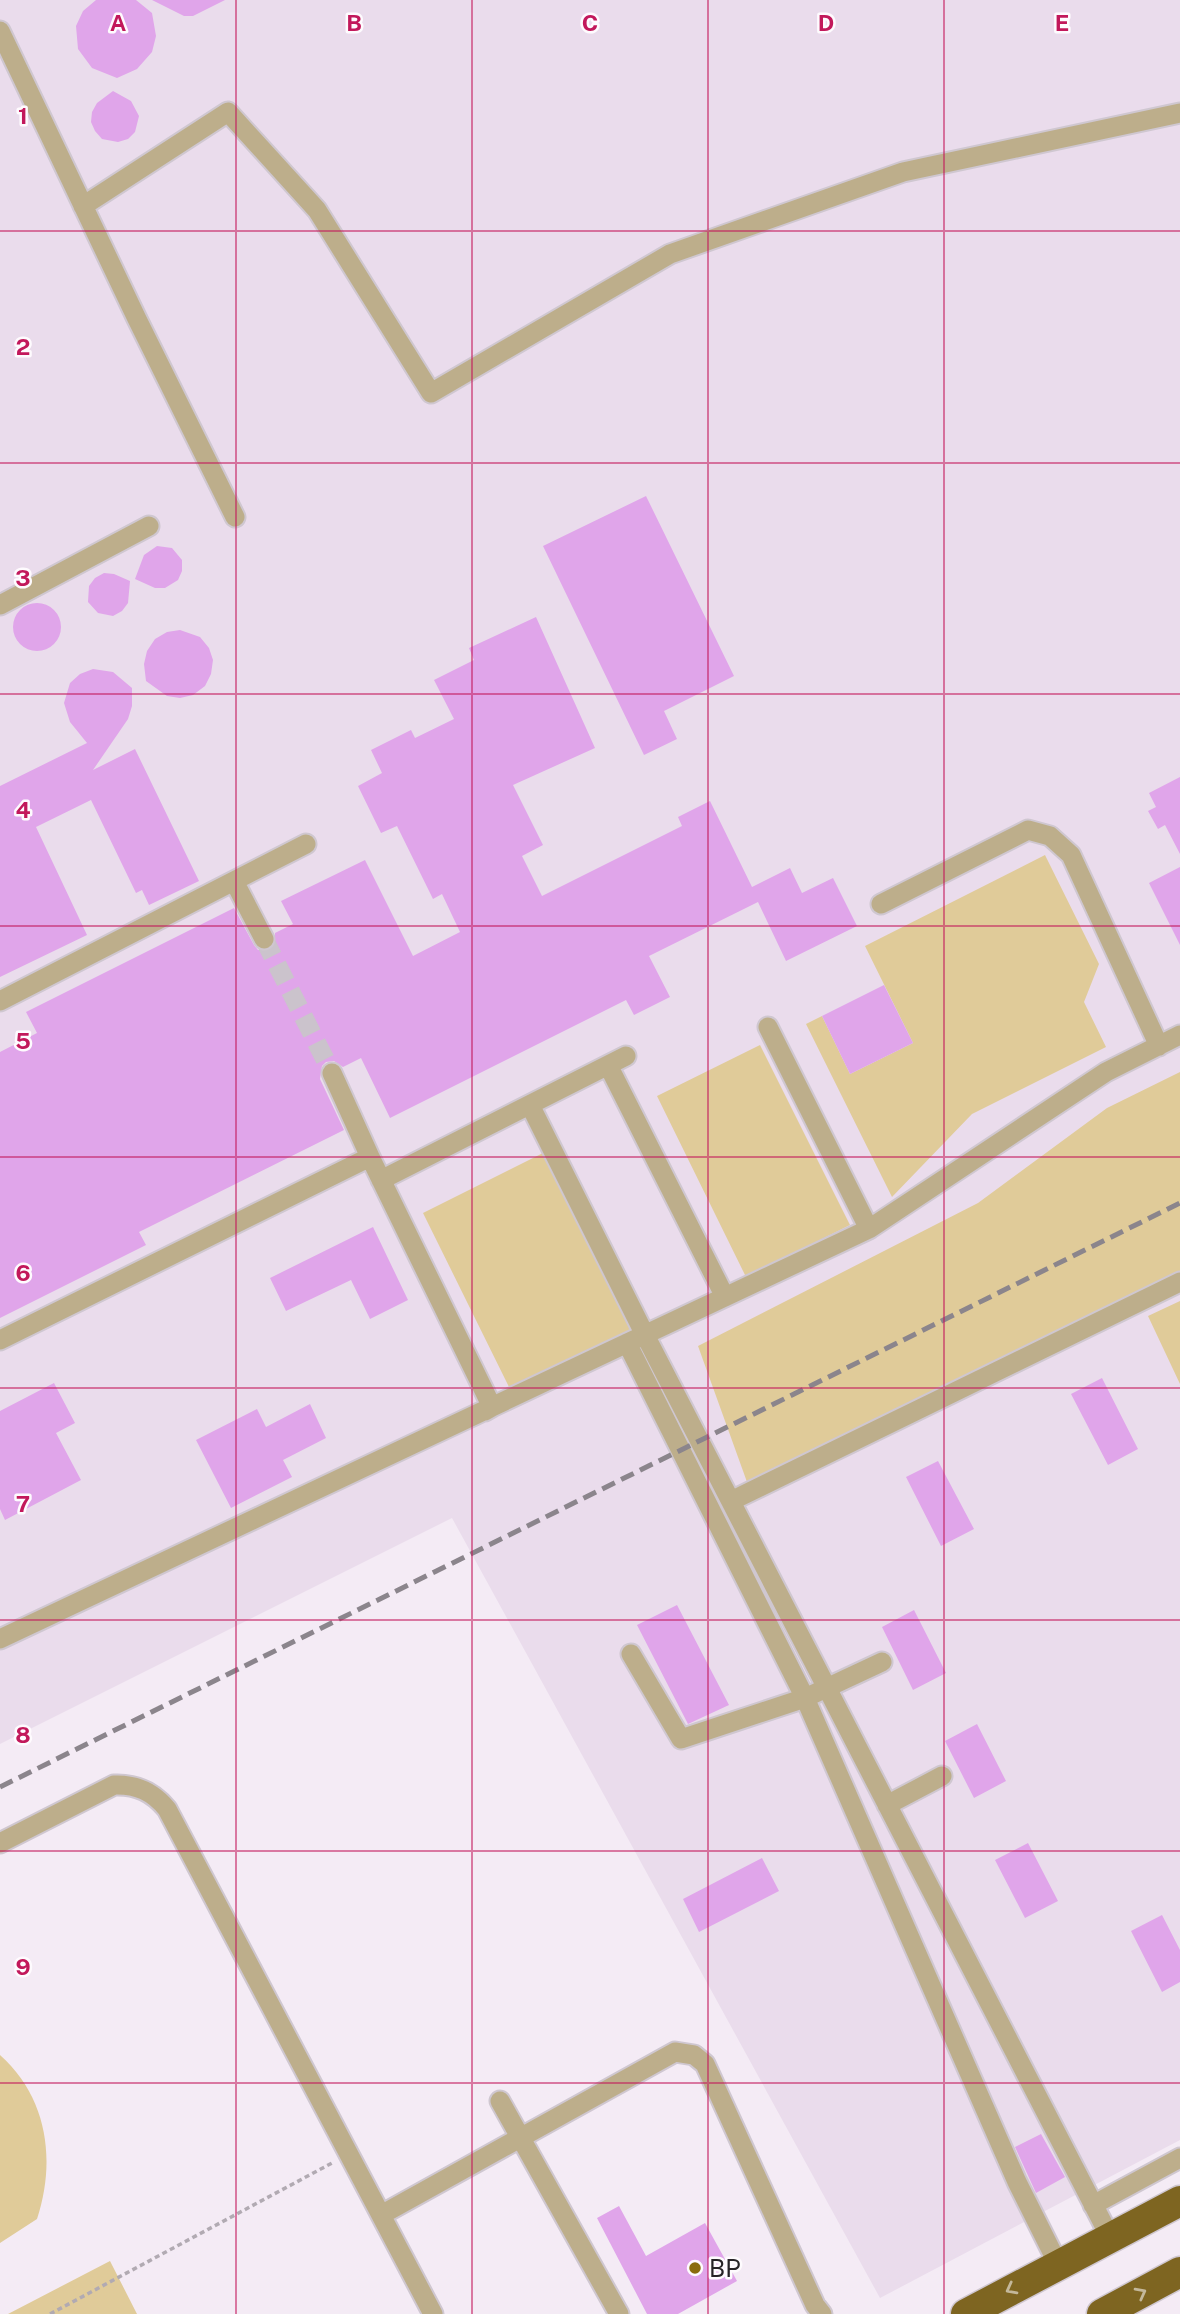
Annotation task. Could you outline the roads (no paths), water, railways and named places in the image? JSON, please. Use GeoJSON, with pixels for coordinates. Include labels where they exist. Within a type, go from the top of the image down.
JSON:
{"type":"FeatureCollection","features":[{"type":"Feature","properties":{"kind":"highway"},"geometry":{"type":"LineString","coordinates":[[966,2314],[1180,2201]]}},
{"type":"Feature","properties":{"kind":"highway"},"geometry":{"type":"LineString","coordinates":[[1102,2314],[1178,2278]]}},
{"type":"Feature","properties":{"kind":"street"},"geometry":{"type":"LineString","coordinates":[[0,31],[235,517]]}},
{"type":"Feature","properties":{"kind":"street"},"geometry":{"type":"LineString","coordinates":[[83,206],[228,111],[317,210],[431,393],[670,254],[902,172],[1180,113]]}},
{"type":"Feature","properties":{"kind":"street"},"geometry":{"type":"LineString","coordinates":[[0,605],[149,526]]}},
{"type":"Feature","properties":{"kind":"street"},"geometry":{"type":"LineString","coordinates":[[881,904],[1028,830],[1050,836],[1071,855],[1159,1046]]}},
{"type":"Feature","properties":{"kind":"street"},"geometry":{"type":"LineString","coordinates":[[0,1001],[306,844]]}},
{"type":"Feature","properties":{"kind":"street"},"geometry":{"type":"LineString","coordinates":[[234,881],[264,939]]}},
{"type":"Feature","properties":{"kind":"street"},"geometry":{"type":"LineString","coordinates":[[768,1027],[869,1229]]}},
{"type":"Feature","properties":{"kind":"street"},"geometry":{"type":"LineString","coordinates":[[0,1639],[869,1229],[1106,1072],[1180,1035]]}},
{"type":"Feature","properties":{"kind":"street"},"geometry":{"type":"LineString","coordinates":[[381,1180],[617,1061],[725,1297]]}},
{"type":"Feature","properties":{"kind":"street"},"geometry":{"type":"LineString","coordinates":[[332,1073],[492,1407],[485,1411]]}},
{"type":"Feature","properties":{"kind":"street"},"geometry":{"type":"LineString","coordinates":[[530,1105],[645,1335],[1110,2237]]}},
{"type":"Feature","properties":{"kind":"street"},"geometry":{"type":"LineString","coordinates":[[0,1340],[370,1157]]}},
{"type":"Feature","properties":{"kind":"street"},"geometry":{"type":"LineString","coordinates":[[731,1501],[1180,1282]]}},
{"type":"Feature","properties":{"kind":"street"},"geometry":{"type":"LineString","coordinates":[[627,1343],[805,1698],[1017,2182],[1058,2264]]}},
{"type":"Feature","properties":{"kind":"street"},"geometry":{"type":"LineString","coordinates":[[631,1654],[681,1739],[805,1698],[882,1662]]}},
{"type":"Feature","properties":{"kind":"street"},"geometry":{"type":"LineString","coordinates":[[887,1805],[942,1776]]}},
{"type":"Feature","properties":{"kind":"street"},"geometry":{"type":"LineString","coordinates":[[0,1843],[114,1785],[143,1789],[160,1801],[433,2314]]}},
{"type":"Feature","properties":{"kind":"street"},"geometry":{"type":"LineString","coordinates":[[381,2216],[675,2052],[694,2055],[705,2064],[812,2311]]}},
{"type":"Feature","properties":{"kind":"street"},"geometry":{"type":"LineString","coordinates":[[500,2101],[619,2314]]}},
{"type":"Feature","properties":{"kind":"street"},"geometry":{"type":"LineString","coordinates":[[1093,2205],[1180,2158]]}},
{"type":"Feature","properties":{"kind":"tunnel"},"geometry":{"type":"LineString","coordinates":[[264,939],[332,1073]]}},
{"type":"Feature","properties":{"kind":"railway"},"geometry":{"type":"LineString","coordinates":[[0,1787],[1180,1203]]}},
{"type":"Feature","properties":{"kind":"place","name":"BP"},"geometry":{"type":"Point","coordinates":[695,2268]}}]}
